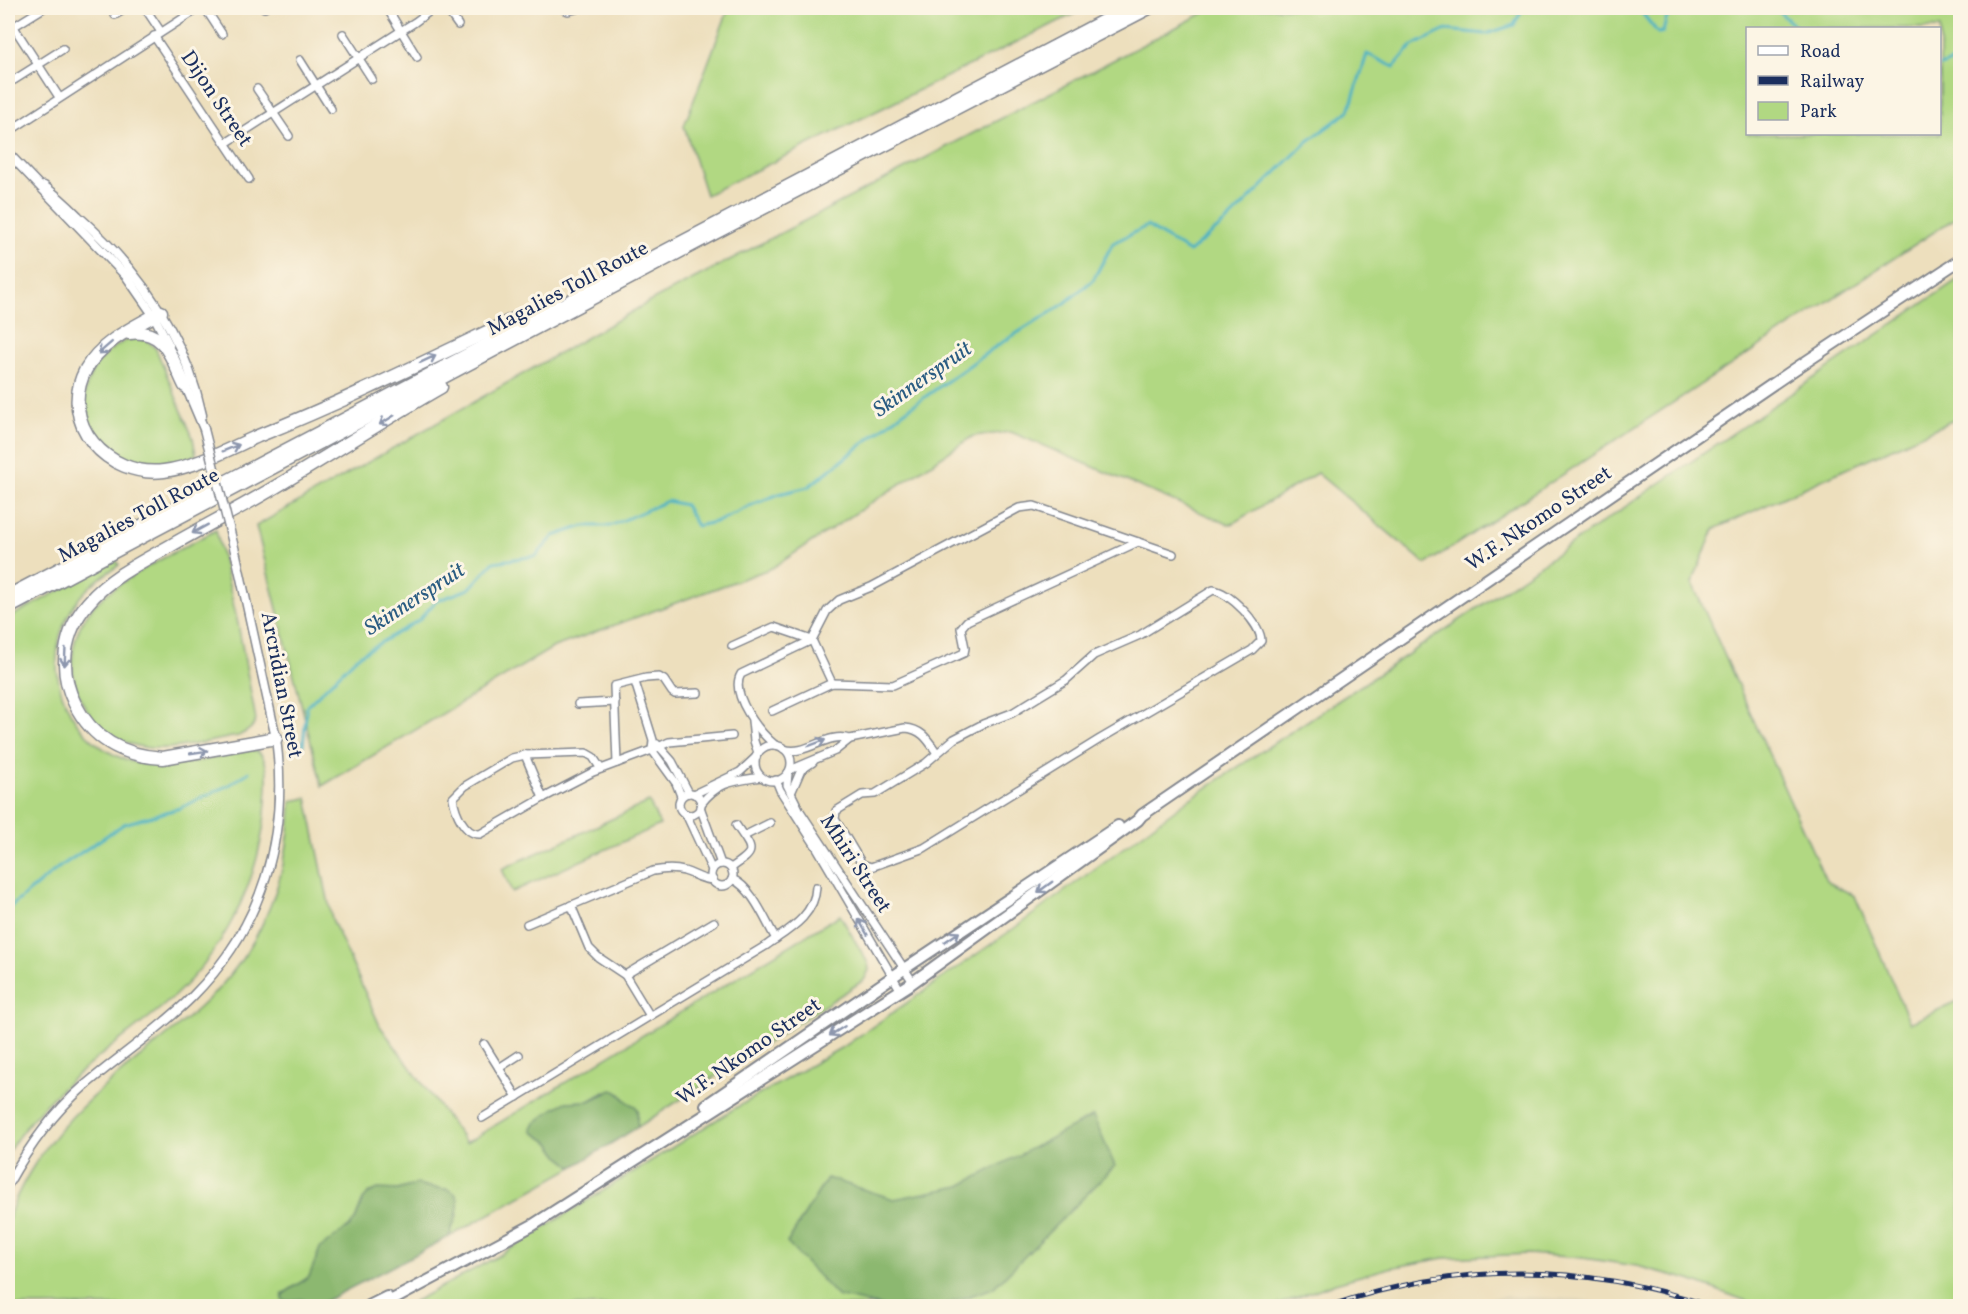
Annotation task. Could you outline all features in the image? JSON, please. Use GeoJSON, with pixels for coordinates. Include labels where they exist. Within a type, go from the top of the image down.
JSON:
{"type":"FeatureCollection","features":[{"type":"Feature","properties":{"kind":"highway","name":"Magalies Toll Route"},"geometry":{"type":"LineString","coordinates":[[8,608],[1128,8]]}},
{"type":"Feature","properties":{"kind":"highway","name":"Magalies Toll Route"},"geometry":{"type":"LineString","coordinates":[[8,596],[709,232],[1149,8]]}},
{"type":"Feature","properties":{"kind":"highway"},"geometry":{"type":"LineString","coordinates":[[158,314],[101,348],[79,386],[78,402],[80,420],[96,448],[112,461],[130,468],[165,471],[189,465],[297,421],[709,232]]}},
{"type":"Feature","properties":{"kind":"highway"},"geometry":{"type":"LineString","coordinates":[[276,738],[163,758],[145,757],[124,751],[106,742],[90,728],[70,696],[64,661],[67,640],[75,621],[87,603],[122,574],[277,486],[709,232]]}},
{"type":"Feature","properties":{"kind":"highway"},"geometry":{"type":"LineString","coordinates":[[123,334],[141,331],[158,337],[185,386]]}},
{"type":"Feature","properties":{"kind":"main road","name":"W.F. Nkomo Street"},"geometry":{"type":"LineString","coordinates":[[369,1306],[525,1223],[680,1123],[892,977],[1117,827],[1142,814],[1795,369],[1960,260]]}},
{"type":"Feature","properties":{"kind":"main road","name":"W.F. Nkomo Street"},"geometry":{"type":"LineString","coordinates":[[381,1306],[533,1225],[901,991],[1138,820],[1142,814]]}},
{"type":"Feature","properties":{"kind":"street"},"geometry":{"type":"LineString","coordinates":[[115,15],[127,8]]}},
{"type":"Feature","properties":{"kind":"street","name":"Dijon Street"},"geometry":{"type":"LineString","coordinates":[[145,8],[158,34],[249,179]]}},
{"type":"Feature","properties":{"kind":"street"},"geometry":{"type":"LineString","coordinates":[[8,132],[199,8]]}},
{"type":"Feature","properties":{"kind":"street"},"geometry":{"type":"LineString","coordinates":[[205,8],[222,34]]}},
{"type":"Feature","properties":{"kind":"street"},"geometry":{"type":"LineString","coordinates":[[387,8],[417,57]]}},
{"type":"Feature","properties":{"kind":"street"},"geometry":{"type":"LineString","coordinates":[[226,143],[434,8]]}},
{"type":"Feature","properties":{"kind":"street"},"geometry":{"type":"LineString","coordinates":[[446,8],[458,25]]}},
{"type":"Feature","properties":{"kind":"street"},"geometry":{"type":"LineString","coordinates":[[561,8],[568,11],[580,8]]}},
{"type":"Feature","properties":{"kind":"street"},"geometry":{"type":"LineString","coordinates":[[10,28],[42,9]]}},
{"type":"Feature","properties":{"kind":"street"},"geometry":{"type":"LineString","coordinates":[[8,18],[10,28],[59,97]]}},
{"type":"Feature","properties":{"kind":"street"},"geometry":{"type":"LineString","coordinates":[[343,34],[372,79]]}},
{"type":"Feature","properties":{"kind":"street"},"geometry":{"type":"LineString","coordinates":[[14,80],[63,49]]}},
{"type":"Feature","properties":{"kind":"street"},"geometry":{"type":"LineString","coordinates":[[300,60],[331,109]]}},
{"type":"Feature","properties":{"kind":"street"},"geometry":{"type":"LineString","coordinates":[[257,89],[288,135]]}},
{"type":"Feature","properties":{"kind":"street","name":"Arcridian Street"},"geometry":{"type":"LineString","coordinates":[[8,153],[49,198],[87,234],[158,314],[178,344],[193,381],[202,415],[202,425]]}},
{"type":"Feature","properties":{"kind":"street","name":"Arcridian Street"},"geometry":{"type":"LineString","coordinates":[[8,1184],[24,1155],[51,1118],[81,1089],[162,1024],[192,997],[220,966],[244,929],[262,891],[273,850],[279,814],[280,766],[276,738],[236,555],[202,425],[158,314]]}},
{"type":"Feature","properties":{"kind":"street"},"geometry":{"type":"LineString","coordinates":[[850,739],[843,736],[834,737],[797,750],[784,749],[775,745],[764,736],[752,720],[737,688],[737,681],[741,674],[812,640],[827,611],[839,600],[871,587],[1019,508],[1034,506],[1173,554]]}},
{"type":"Feature","properties":{"kind":"street"},"geometry":{"type":"LineString","coordinates":[[772,711],[832,684],[893,686],[964,653],[961,628],[967,621],[1138,542]]}},
{"type":"Feature","properties":{"kind":"street"},"geometry":{"type":"LineString","coordinates":[[1213,590],[1225,593],[1255,624],[1261,634],[1261,641],[1252,650],[1100,739],[924,848],[870,867],[864,866],[835,819],[836,811],[862,795],[875,794],[926,763],[937,753],[954,739],[1012,712],[1056,687],[1094,655],[1140,635],[1213,590]]}},
{"type":"Feature","properties":{"kind":"street"},"geometry":{"type":"LineString","coordinates":[[732,646],[774,627],[812,640],[832,684]]}},
{"type":"Feature","properties":{"kind":"street"},"geometry":{"type":"LineString","coordinates":[[617,763],[614,686],[659,677],[664,680],[672,692],[698,693]]}},
{"type":"Feature","properties":{"kind":"street"},"geometry":{"type":"LineString","coordinates":[[635,682],[656,748],[675,775],[691,793],[699,798],[721,864],[730,868]]}},
{"type":"Feature","properties":{"kind":"street"},"geometry":{"type":"LineString","coordinates":[[578,704],[615,702]]}},
{"type":"Feature","properties":{"kind":"street"},"geometry":{"type":"LineString","coordinates":[[752,720],[757,755],[756,767],[761,777]]}},
{"type":"Feature","properties":{"kind":"street"},"geometry":{"type":"LineString","coordinates":[[686,814],[696,813],[715,788],[730,782],[761,777],[771,781],[776,780],[789,771],[835,750],[850,739],[891,730],[914,729],[922,733],[937,753]]}},
{"type":"Feature","properties":{"kind":"street"},"geometry":{"type":"LineString","coordinates":[[601,769],[593,757],[586,753],[525,755],[512,758],[465,786],[453,798],[454,807],[468,831],[480,834],[543,798],[601,769],[669,742],[732,736]]}},
{"type":"Feature","properties":{"kind":"street"},"geometry":{"type":"LineString","coordinates":[[681,796],[740,772],[765,747],[775,745]]}},
{"type":"Feature","properties":{"kind":"street"},"geometry":{"type":"LineString","coordinates":[[784,749],[790,756],[789,771]]}},
{"type":"Feature","properties":{"kind":"street"},"geometry":{"type":"LineString","coordinates":[[525,755],[543,798]]}},
{"type":"Feature","properties":{"kind":"street"},"geometry":{"type":"LineString","coordinates":[[791,793],[801,770],[820,757]]}},
{"type":"Feature","properties":{"kind":"street","name":"Mhiri Street"},"geometry":{"type":"LineString","coordinates":[[789,771],[786,783],[791,793],[828,855],[913,982]]}},
{"type":"Feature","properties":{"kind":"street"},"geometry":{"type":"LineString","coordinates":[[675,775],[681,796],[679,807],[686,814],[712,870],[713,880],[718,885],[724,885],[732,879]]}},
{"type":"Feature","properties":{"kind":"street","name":"Mhiri Street"},"geometry":{"type":"LineString","coordinates":[[776,780],[901,991]]}},
{"type":"Feature","properties":{"kind":"street"},"geometry":{"type":"LineString","coordinates":[[744,836],[770,823]]}},
{"type":"Feature","properties":{"kind":"street"},"geometry":{"type":"LineString","coordinates":[[730,868],[748,857],[750,852],[749,845],[736,825]]}},
{"type":"Feature","properties":{"kind":"street"},"geometry":{"type":"LineString","coordinates":[[698,840],[710,835]]}},
{"type":"Feature","properties":{"kind":"street"},"geometry":{"type":"LineString","coordinates":[[712,870],[721,864]]}},
{"type":"Feature","properties":{"kind":"street"},"geometry":{"type":"LineString","coordinates":[[730,868],[732,879]]}},
{"type":"Feature","properties":{"kind":"street"},"geometry":{"type":"LineString","coordinates":[[527,924],[652,871],[675,869],[685,871],[700,879],[713,880]]}},
{"type":"Feature","properties":{"kind":"street"},"geometry":{"type":"LineString","coordinates":[[732,879],[741,882],[747,890],[776,939]]}},
{"type":"Feature","properties":{"kind":"street"},"geometry":{"type":"LineString","coordinates":[[483,1118],[776,939],[805,916],[812,905],[816,887]]}},
{"type":"Feature","properties":{"kind":"street"},"geometry":{"type":"LineString","coordinates":[[571,905],[593,953],[626,975],[650,1016]]}},
{"type":"Feature","properties":{"kind":"street"},"geometry":{"type":"LineString","coordinates":[[626,975],[714,922]]}},
{"type":"Feature","properties":{"kind":"street"},"geometry":{"type":"LineString","coordinates":[[484,1044],[517,1097]]}},
{"type":"Feature","properties":{"kind":"street"},"geometry":{"type":"LineString","coordinates":[[499,1068],[519,1055]]}},
{"type":"Feature","properties":{"kind":"shaded area"},"geometry":{"type":"Polygon","coordinates":[[[1507,1296],[1579,1299],[1616,1306],[1440,1306],[1507,1296]]]}},
{"type":"Feature","properties":{"kind":"green space"},"geometry":{"type":"Polygon","coordinates":[[[729,8],[1086,8],[706,195],[684,126],[729,8]]]}},
{"type":"Feature","properties":{"kind":"green space"},"geometry":{"type":"Polygon","coordinates":[[[1213,8],[1960,8],[1960,215],[1426,564],[1317,473],[1230,525],[1011,432],[973,436],[772,568],[554,647],[322,786],[256,526],[649,302],[1213,8]]]}},
{"type":"Feature","properties":{"kind":"green space"},"geometry":{"type":"Polygon","coordinates":[[[1960,278],[1960,417],[1714,529],[1692,583],[1826,881],[1855,896],[1910,1023],[1960,1000],[1960,1306],[1760,1306],[1690,1280],[1637,1266],[1583,1258],[1528,1254],[1444,1258],[1389,1268],[1335,1283],[1275,1306],[406,1306],[502,1254],[732,1110],[846,1045],[1013,929],[1188,800],[1451,626],[1960,278]]]}},
{"type":"Feature","properties":{"kind":"green space"},"geometry":{"type":"Polygon","coordinates":[[[134,338],[147,340],[156,349],[193,438],[196,455],[167,462],[137,461],[110,449],[90,426],[85,413],[84,399],[92,373],[110,351],[134,338]]]}},
{"type":"Feature","properties":{"kind":"green space"},"geometry":{"type":"Polygon","coordinates":[[[216,530],[238,624],[255,723],[249,730],[238,736],[177,747],[142,747],[120,740],[102,727],[87,711],[78,692],[73,671],[73,649],[80,628],[92,608],[117,586],[150,565],[216,530]]]}},
{"type":"Feature","properties":{"kind":"green space"},"geometry":{"type":"Polygon","coordinates":[[[116,560],[119,565],[79,598],[60,635],[57,658],[59,682],[66,704],[78,724],[94,741],[114,755],[137,763],[179,764],[250,750],[257,751],[264,761],[267,774],[263,831],[247,888],[235,915],[203,965],[162,1007],[59,1091],[23,1130],[8,1152],[8,618],[116,560]]]}},
{"type":"Feature","properties":{"kind":"green space"},"geometry":{"type":"Polygon","coordinates":[[[307,798],[332,919],[380,1026],[466,1143],[840,915],[868,963],[869,970],[864,980],[638,1127],[636,1120],[638,1110],[621,1094],[604,1092],[589,1101],[566,1102],[533,1132],[550,1143],[560,1157],[573,1167],[449,1237],[458,1213],[446,1189],[432,1189],[417,1184],[398,1190],[379,1190],[363,1200],[355,1220],[349,1227],[321,1248],[309,1277],[283,1294],[304,1300],[310,1306],[8,1306],[6,1254],[9,1217],[15,1199],[29,1174],[55,1136],[73,1115],[200,1007],[239,964],[267,914],[277,887],[289,831],[291,801],[307,798]]]}},
{"type":"Feature","properties":{"kind":"green space"},"geometry":{"type":"Polygon","coordinates":[[[649,802],[660,825],[512,892],[502,869],[649,802]]]}},
{"type":"Feature","properties":{"kind":"green space"},"geometry":{"type":"Polygon","coordinates":[[[612,1090],[636,1107],[638,1127],[573,1167],[560,1157],[550,1143],[533,1132],[535,1123],[566,1102],[589,1101],[612,1090]]]}},
{"type":"Feature","properties":{"kind":"green space"},"geometry":{"type":"Polygon","coordinates":[[[1093,1116],[1115,1166],[993,1288],[941,1306],[881,1306],[837,1296],[787,1243],[827,1178],[894,1199],[960,1186],[1093,1116]]]}},
{"type":"Feature","properties":{"kind":"green space"},"geometry":{"type":"Polygon","coordinates":[[[417,1184],[445,1189],[457,1196],[458,1209],[449,1237],[316,1306],[310,1306],[302,1300],[286,1302],[282,1299],[283,1294],[309,1277],[320,1248],[349,1227],[369,1193],[378,1189],[398,1190],[417,1184]]]}},
{"type":"Feature","properties":{"kind":"waterway","name":"Skinnerspruit"},"geometry":{"type":"LineString","coordinates":[[303,745],[307,706],[358,656],[419,620],[436,601],[469,589],[494,562],[536,556],[554,536],[584,526],[610,526],[667,501],[685,505],[697,526],[719,521],[779,494],[808,487],[901,414],[998,345],[1064,304],[1093,280],[1113,243],[1147,226],[1189,252],[1228,220],[1307,142],[1349,111],[1367,54],[1394,67],[1412,46],[1446,30],[1486,34],[1514,25],[1523,8]]}},
{"type":"Feature","properties":{"kind":"waterway","name":"Skinnerspruit"},"geometry":{"type":"LineString","coordinates":[[1638,8],[1658,33],[1663,32],[1666,20],[1673,8]]}},
{"type":"Feature","properties":{"kind":"waterway","name":"Skinnerspruit"},"geometry":{"type":"LineString","coordinates":[[1775,8],[1796,27]]}},
{"type":"Feature","properties":{"kind":"waterway","name":"Skinnerspruit"},"geometry":{"type":"LineString","coordinates":[[1941,66],[1960,59]]}},
{"type":"Feature","properties":{"kind":"waterway","name":"Skinnerspruit"},"geometry":{"type":"LineString","coordinates":[[8,909],[58,868],[124,824],[180,808],[229,785],[249,772]]}},
{"type":"Feature","properties":{"kind":"railway"},"geometry":{"type":"LineString","coordinates":[[1329,1306],[1425,1281],[1472,1275],[1520,1273],[1567,1275],[1614,1281],[1710,1306]]}}]}
